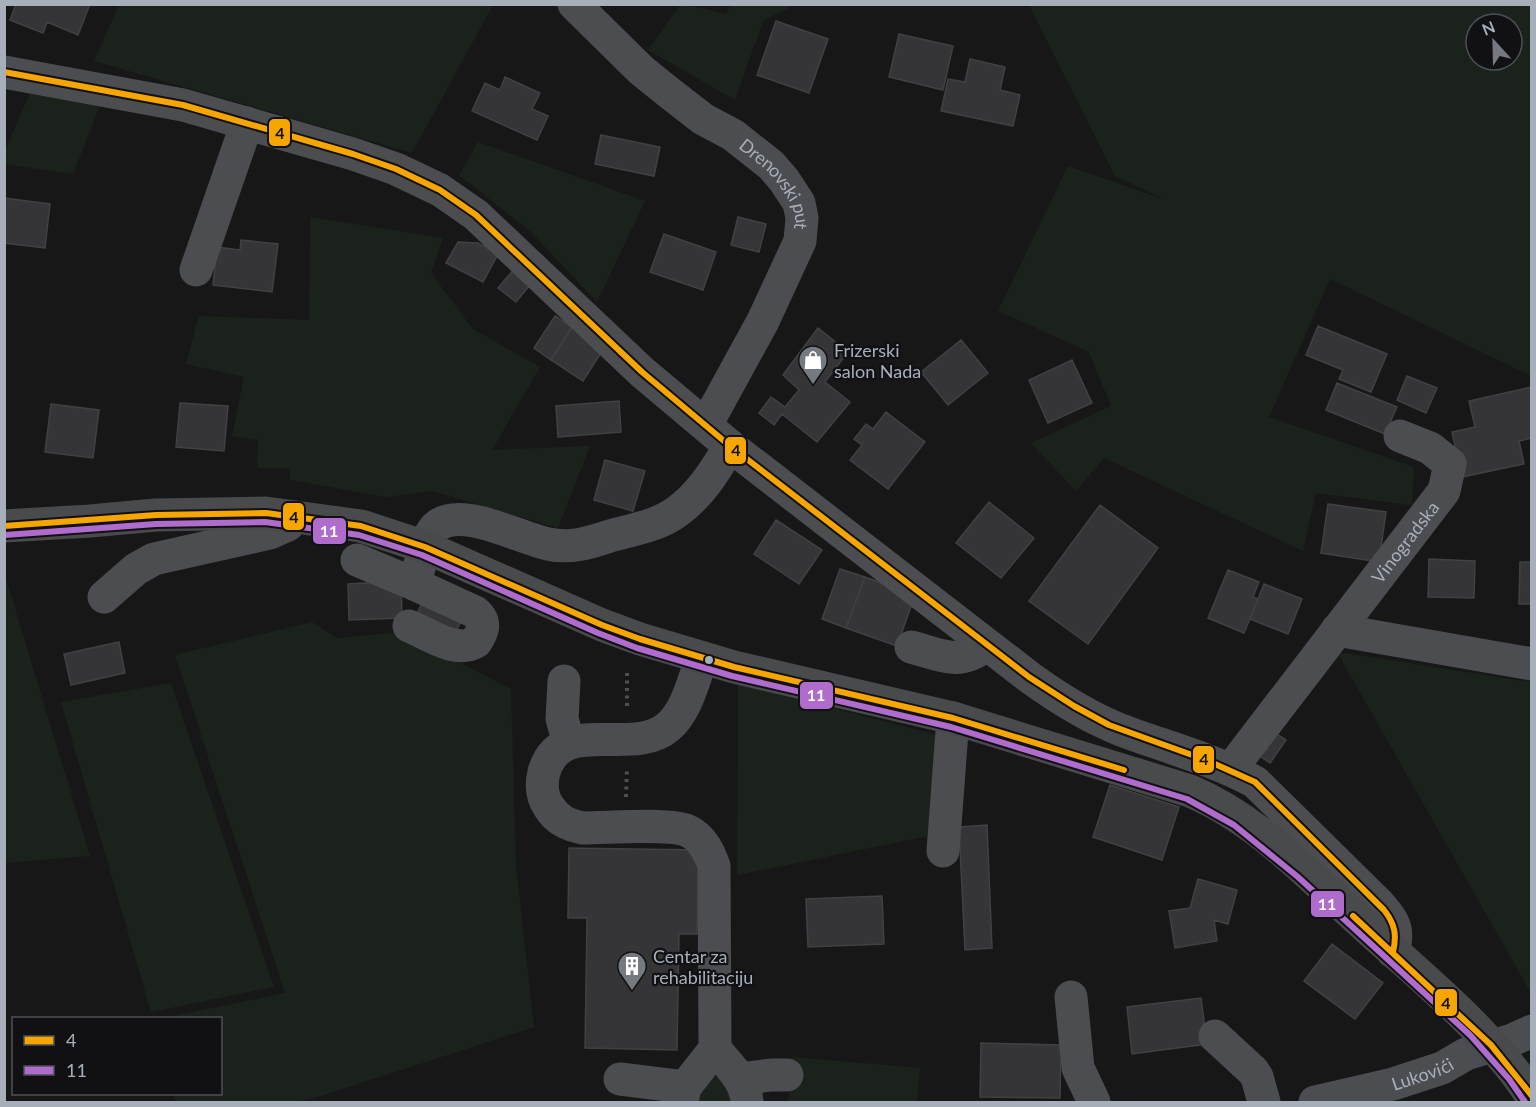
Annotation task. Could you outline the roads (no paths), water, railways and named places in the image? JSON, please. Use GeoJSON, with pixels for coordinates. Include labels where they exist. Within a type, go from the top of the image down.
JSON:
{"type":"FeatureCollection","features":[{"type":"Feature","properties":{"kind":"main road"},"geometry":{"type":"LineString","coordinates":[[4,526],[156,515],[266,513],[361,526],[425,547],[602,625],[702,658],[953,718],[1143,776],[1213,801],[1234,813],[1278,848],[1393,952],[1491,1045],[1532,1097]]}},
{"type":"Feature","properties":{"kind":"street","name":"Drenovski put"},"geometry":{"type":"LineString","coordinates":[[574,4],[641,70],[667,92],[703,119],[733,135],[771,165],[799,202],[802,218],[800,241],[763,321],[706,425]]}},
{"type":"Feature","properties":{"kind":"street"},"geometry":{"type":"LineString","coordinates":[[4,72],[183,105],[396,169],[440,190],[476,215],[642,372],[730,446],[1059,699],[1121,730],[1231,769],[1255,782],[1379,904],[1394,922],[1396,939],[1393,952]]}},
{"type":"Feature","properties":{"kind":"street"},"geometry":{"type":"LineString","coordinates":[[196,270],[247,123]]}},
{"type":"Feature","properties":{"kind":"street","name":"Vinogradska"},"geometry":{"type":"LineString","coordinates":[[1231,769],[1444,491],[1450,464],[1430,448],[1400,436]]}},
{"type":"Feature","properties":{"kind":"street"},"geometry":{"type":"LineString","coordinates":[[414,584],[425,547],[433,529],[439,524],[456,519],[474,521],[546,544],[563,547],[577,546],[656,523],[674,514],[691,501],[709,480],[730,446]]}},
{"type":"Feature","properties":{"kind":"street"},"geometry":{"type":"LineString","coordinates":[[104,597],[136,569],[154,559],[270,533],[288,525],[295,517]]}},
{"type":"Feature","properties":{"kind":"street"},"geometry":{"type":"LineString","coordinates":[[357,560],[476,612],[481,617],[483,627],[476,642],[462,647],[454,646],[409,626]]}},
{"type":"Feature","properties":{"kind":"street"},"geometry":{"type":"LineString","coordinates":[[1337,630],[1532,664]]}},
{"type":"Feature","properties":{"kind":"street"},"geometry":{"type":"LineString","coordinates":[[911,647],[955,659],[979,651],[986,645]]}},
{"type":"Feature","properties":{"kind":"street"},"geometry":{"type":"LineString","coordinates":[[702,658],[682,711],[667,728],[656,735],[643,738],[582,740],[569,743],[556,750],[546,767],[542,789],[548,806],[557,818],[568,825],[583,828],[670,827],[687,831],[704,845],[714,866],[715,1049],[743,1091],[771,1075],[787,1075]]}},
{"type":"Feature","properties":{"kind":"street"},"geometry":{"type":"LineString","coordinates":[[564,681],[562,719],[569,743]]}},
{"type":"Feature","properties":{"kind":"street"},"geometry":{"type":"LineString","coordinates":[[943,851],[953,718]]}},
{"type":"Feature","properties":{"kind":"street"},"geometry":{"type":"LineString","coordinates":[[1071,997],[1076,1058],[1087,1090]]}},
{"type":"Feature","properties":{"kind":"street"},"geometry":{"type":"LineString","coordinates":[[1491,1045],[1512,1040],[1532,1031]]}},
{"type":"Feature","properties":{"kind":"street"},"geometry":{"type":"LineString","coordinates":[[1215,1036],[1253,1071],[1257,1077],[1263,1102]]}},
{"type":"Feature","properties":{"kind":"street","name":"Lukovići"},"geometry":{"type":"LineString","coordinates":[[1315,1102],[1390,1094],[1466,1054],[1491,1045]]}},
{"type":"Feature","properties":{"kind":"street"},"geometry":{"type":"LineString","coordinates":[[620,1079],[684,1095],[715,1049]]}},
{"type":"Feature","properties":{"kind":"place","name":"Frizerski salon Nada"},"geometry":{"type":"Point","coordinates":[813,386]}},
{"type":"Feature","properties":{"kind":"place","name":"Centar za rehabilitaciju"},"geometry":{"type":"Point","coordinates":[632,992]}}]}
